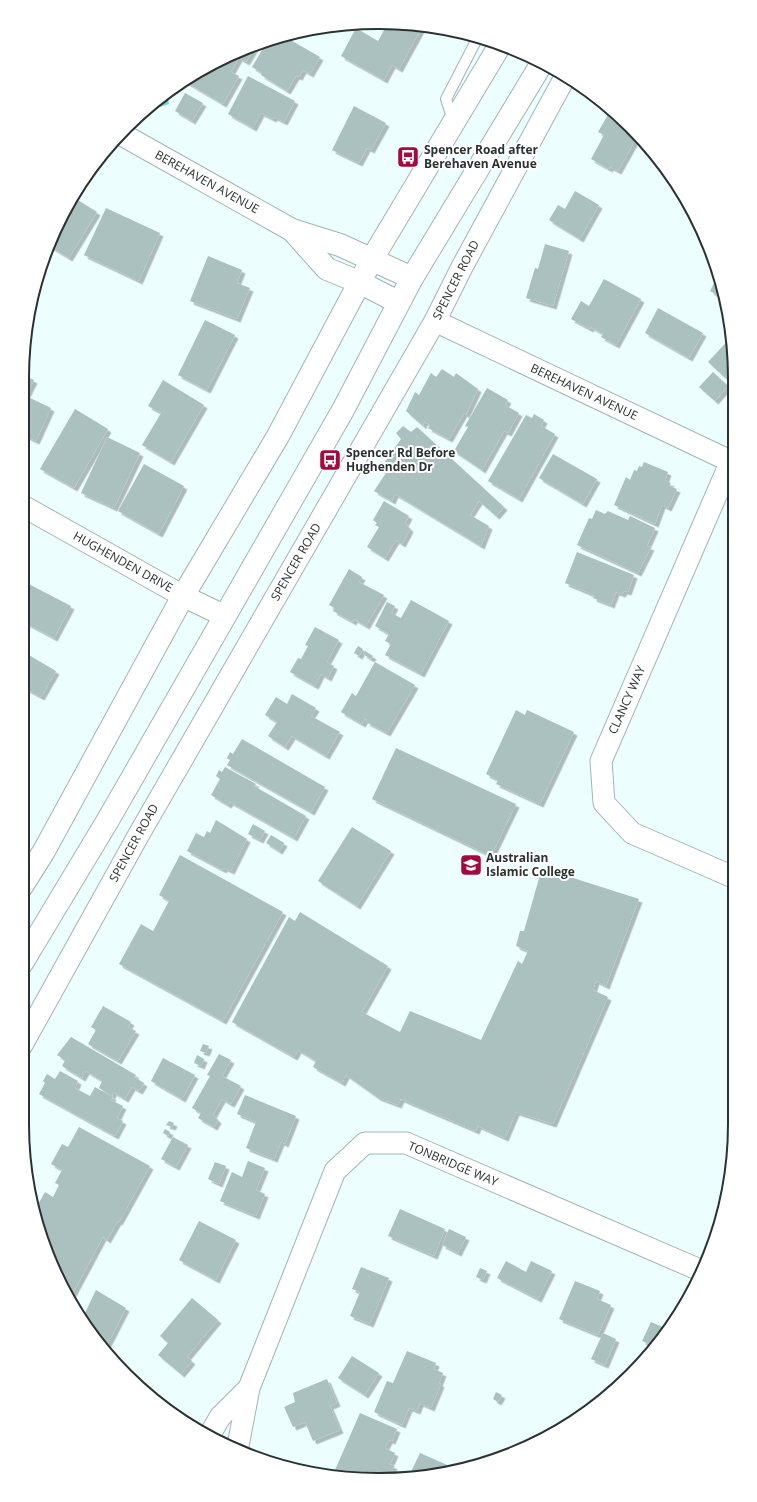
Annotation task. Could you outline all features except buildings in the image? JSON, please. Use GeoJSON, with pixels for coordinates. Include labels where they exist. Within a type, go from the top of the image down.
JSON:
{"type":"FeatureCollection","features":[{"type":"Feature","properties":{"kind":"main road"},"geometry":{"type":"LineString","coordinates":[[29,875],[44,851],[183,596],[278,436],[359,282],[497,50]]}},
{"type":"Feature","properties":{"kind":"main road"},"geometry":{"type":"LineString","coordinates":[[29,951],[100,832],[343,410],[398,302],[539,68]]}},
{"type":"Feature","properties":{"kind":"main road","name":"BEREHAVEN AVENUE"},"geometry":{"type":"LineString","coordinates":[[126,137],[292,230],[340,245],[412,278]]}},
{"type":"Feature","properties":{"kind":"main road","name":"BEREHAVEN AVENUE"},"geometry":{"type":"LineString","coordinates":[[292,230],[327,269],[359,282],[398,302]]}},
{"type":"Feature","properties":{"kind":"street","name":"SPENCER ROAD"},"geometry":{"type":"LineString","coordinates":[[29,1032],[138,836],[435,321],[462,267],[562,82]]}},
{"type":"Feature","properties":{"kind":"street","name":"BEREHAVEN AVENUE"},"geometry":{"type":"LineString","coordinates":[[435,321],[728,460]]}},
{"type":"Feature","properties":{"kind":"street","name":"CLANCY WAY"},"geometry":{"type":"LineString","coordinates":[[728,471],[601,761],[604,803],[632,833],[728,874]]}},
{"type":"Feature","properties":{"kind":"street","name":"HUGHENDEN DRIVE"},"geometry":{"type":"LineString","coordinates":[[29,509],[183,596],[225,616]]}},
{"type":"Feature","properties":{"kind":"street","name":"TONBRIDGE WAY"},"geometry":{"type":"LineString","coordinates":[[239,1443],[249,1388],[335,1172],[365,1144],[406,1143],[696,1268]]}},
{"type":"Feature","properties":{"kind":"street","name":"TONBRIDGE WAY"},"geometry":{"type":"LineString","coordinates":[[213,1431],[220,1417],[249,1388]]}},
{"type":"Feature","properties":{"kind":"lane"},"geometry":{"type":"LineString","coordinates":[[454,122],[446,99],[475,43]]}},
{"type":"Feature","properties":{"kind":"water"},"geometry":{"type":"Polygon","coordinates":[[[168,99],[169,104],[159,107],[168,99]]]}},
{"type":"Feature","properties":{"kind":"place","name":"Spencer Road after Berehaven Avenue"},"geometry":{"type":"Point","coordinates":[408,157]}},
{"type":"Feature","properties":{"kind":"place","name":"Spencer Rd Before Hughenden Dr"},"geometry":{"type":"Point","coordinates":[330,460]}},
{"type":"Feature","properties":{"kind":"place","name":"Australian Islamic College"},"geometry":{"type":"Point","coordinates":[471,865]}}]}
